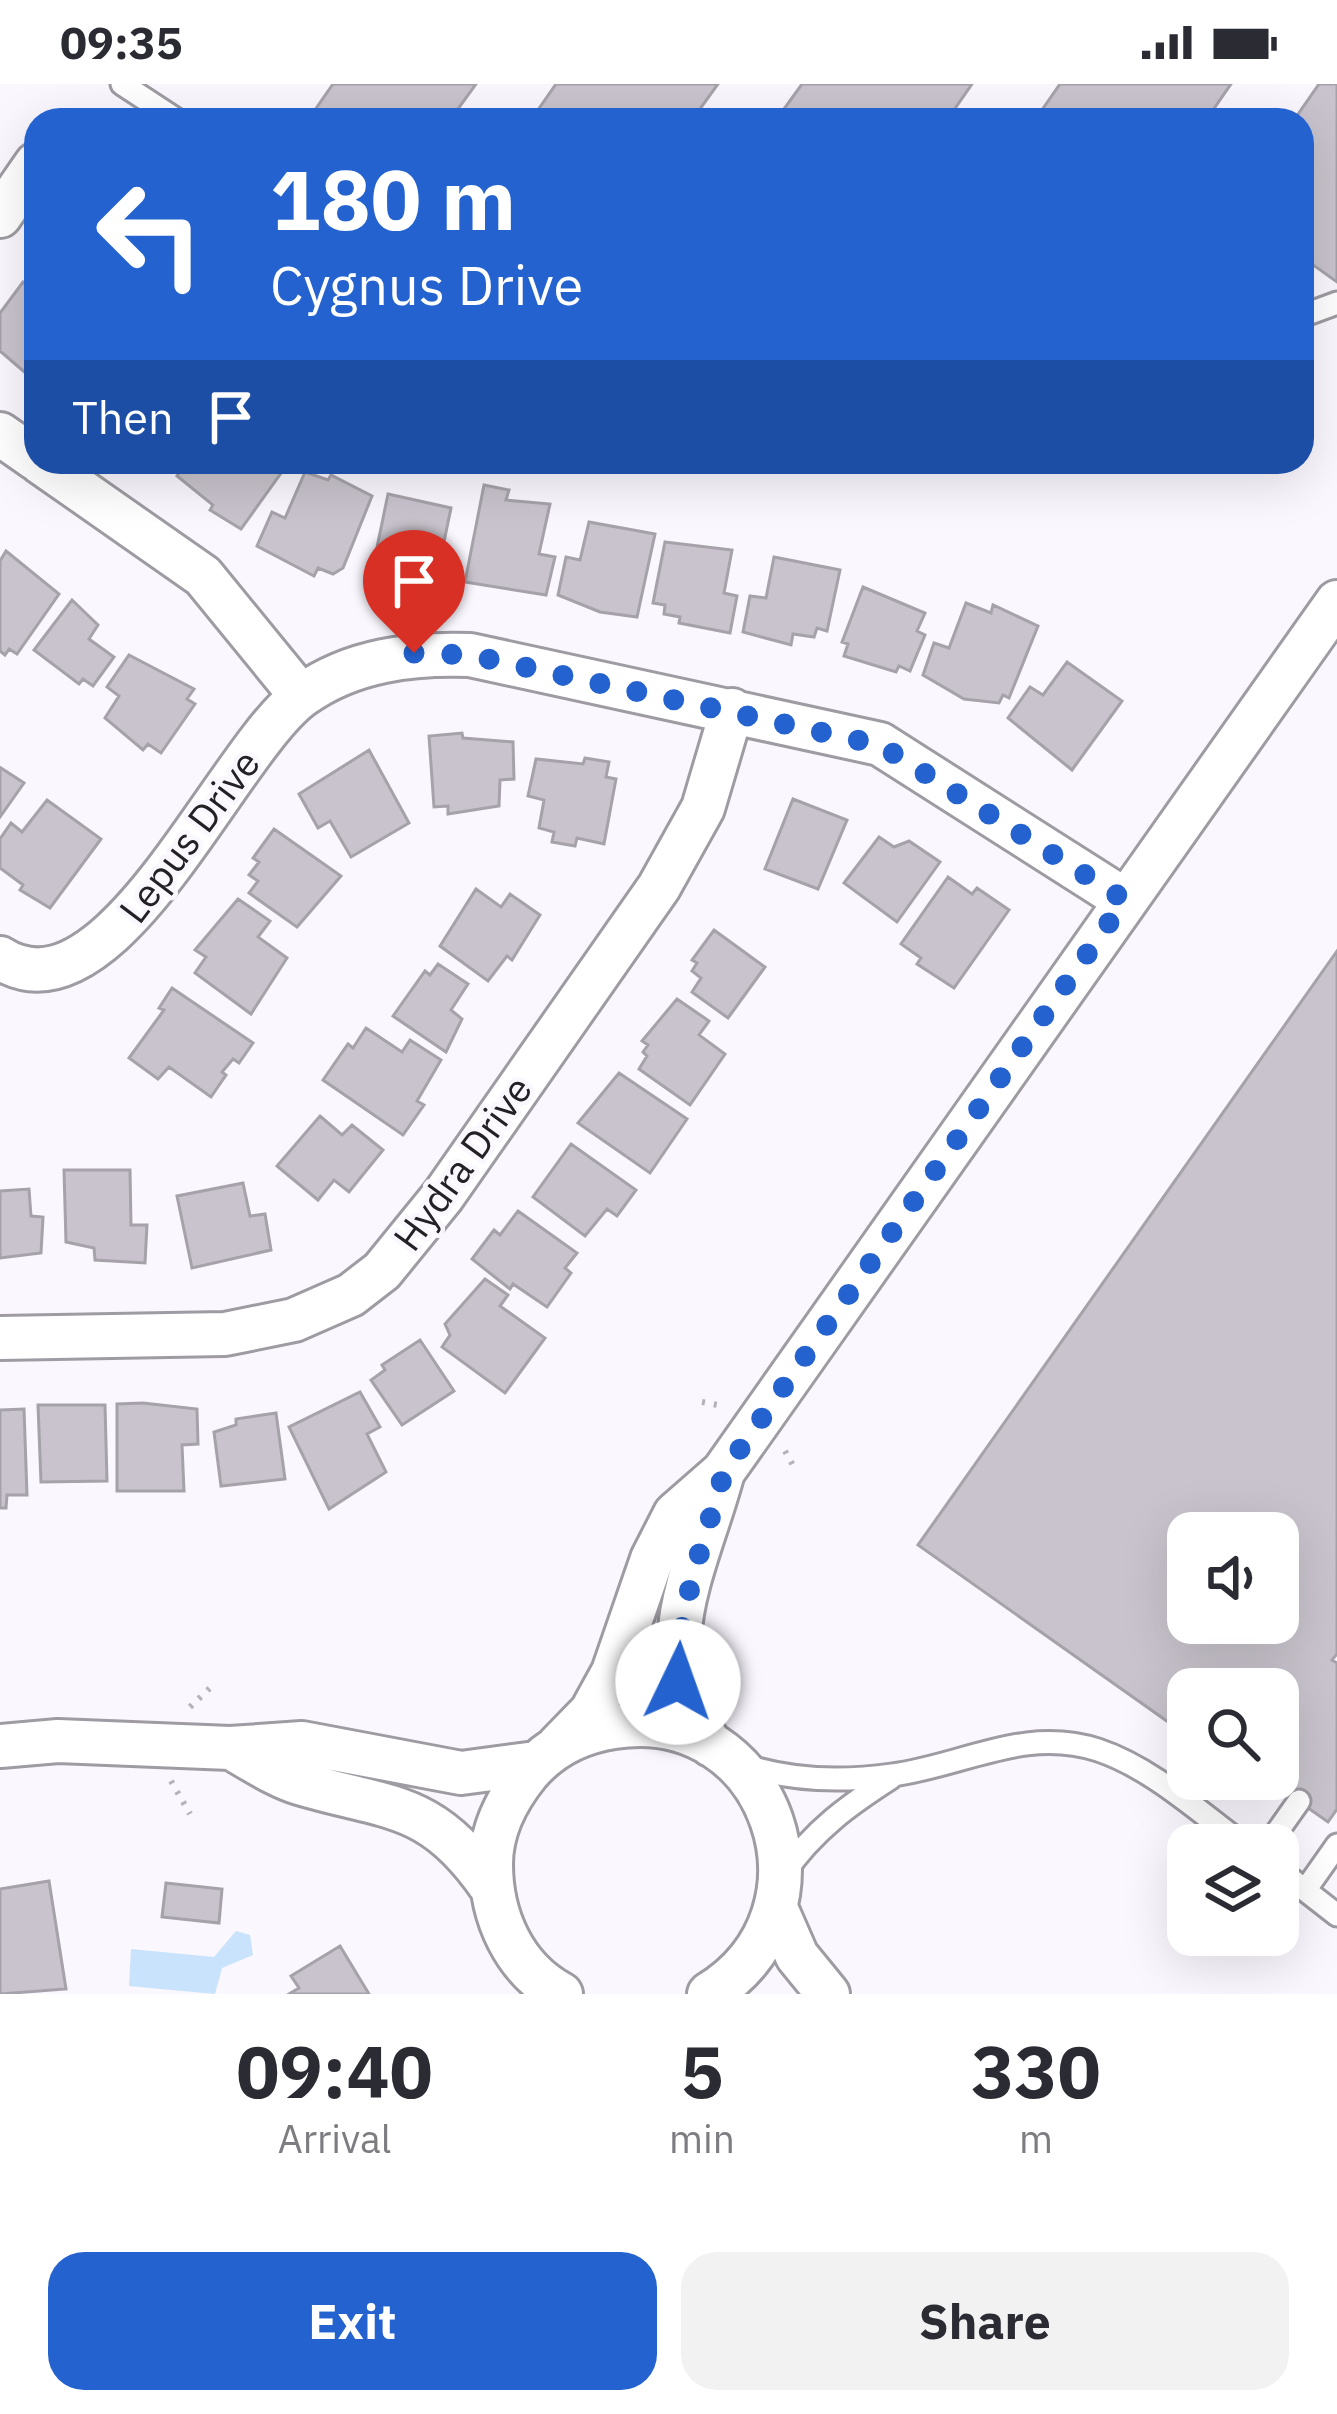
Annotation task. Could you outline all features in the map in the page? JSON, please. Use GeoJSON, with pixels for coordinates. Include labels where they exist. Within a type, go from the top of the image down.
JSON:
{"type":"FeatureCollection","features":[{"type":"Feature","properties":{"kind":"street"},"geometry":{"type":"LineString","coordinates":[[0,216],[24,181]]}},
{"type":"Feature","properties":{"kind":"street"},"geometry":{"type":"LineString","coordinates":[[57,474],[203,576],[301,696],[346,672],[414,653],[470,655],[880,745],[1125,900]]}},
{"type":"Feature","properties":{"kind":"street"},"geometry":{"type":"LineString","coordinates":[[491,1887],[499,1820],[547,1755],[591,1712],[613,1672],[652,1559],[675,1514],[724,1472],[1337,602]]}},
{"type":"Feature","properties":{"kind":"street","name":"Lepus Drive"},"geometry":{"type":"LineString","coordinates":[[0,958],[25,969],[68,967],[118,933],[249,752],[301,696]]}},
{"type":"Feature","properties":{"kind":"street","name":"Hydra Drive"},"geometry":{"type":"LineString","coordinates":[[0,1338],[225,1334],[294,1320],[352,1294],[382,1271],[442,1196],[659,887],[704,808],[732,710]]}},
{"type":"Feature","properties":{"kind":"street"},"geometry":{"type":"LineString","coordinates":[[724,1472],[689,1579],[677,1638],[678,1682],[690,1715],[771,1814],[779,1893],[797,1956],[828,1994]]}},
{"type":"Feature","properties":{"kind":"street"},"geometry":{"type":"LineString","coordinates":[[0,1746],[58,1741],[230,1748],[302,1743],[461,1773],[547,1755],[595,1730],[634,1724],[674,1729],[723,1753]]}},
{"type":"Feature","properties":{"kind":"street"},"geometry":{"type":"LineString","coordinates":[[230,1748],[296,1782],[403,1808],[471,1858],[491,1887],[507,1939],[508,1994]]}},
{"type":"Feature","properties":{"kind":"street"},"geometry":{"type":"LineString","coordinates":[[709,1994],[729,1982],[758,1948],[779,1893]]}},
{"type":"Feature","properties":{"kind":"street"},"geometry":{"type":"LineString","coordinates":[[507,1939],[526,1966],[560,1994]]}},
{"type":"Feature","properties":{"kind":"lane"},"geometry":{"type":"LineString","coordinates":[[122,84],[159,108]]}},
{"type":"Feature","properties":{"kind":"lane"},"geometry":{"type":"LineString","coordinates":[[723,1753],[784,1778],[895,1775],[1014,1741],[1096,1749],[1144,1772],[1215,1824]]}},
{"type":"Feature","properties":{"kind":"lane"},"geometry":{"type":"LineString","coordinates":[[779,1893],[804,1844],[895,1775]]}},
{"type":"Feature","properties":{"kind":"lane"},"geometry":{"type":"LineString","coordinates":[[1283,1824],[1299,1801]]}},
{"type":"Feature","properties":{"kind":"lane"},"geometry":{"type":"LineString","coordinates":[[1306,1889],[1337,1845]]}},
{"type":"Feature","properties":{"kind":"lane"},"geometry":{"type":"LineString","coordinates":[[1299,1884],[1337,1915]]}},
{"type":"Feature","properties":{"kind":"water"},"geometry":{"type":"Polygon","coordinates":[[[236,1931],[250,1935],[253,1955],[222,1968],[215,1994],[129,1986],[131,1949],[214,1957],[236,1931]]]}},
{"type":"Feature","properties":{"kind":"building"},"geometry":{"type":"Polygon","coordinates":[[[333,84],[476,84],[459,108],[316,108],[333,84]]]}},
{"type":"Feature","properties":{"kind":"building"},"geometry":{"type":"Polygon","coordinates":[[[556,84],[718,84],[701,108],[539,108],[556,84]]]}},
{"type":"Feature","properties":{"kind":"building"},"geometry":{"type":"Polygon","coordinates":[[[802,84],[972,84],[955,108],[785,108],[802,84]]]}},
{"type":"Feature","properties":{"kind":"building"},"geometry":{"type":"Polygon","coordinates":[[[1060,84],[1231,84],[1214,108],[1043,108],[1060,84]]]}},
{"type":"Feature","properties":{"kind":"building"},"geometry":{"type":"Polygon","coordinates":[[[1319,84],[1337,84],[1337,282],[1314,266],[1314,108],[1302,108],[1319,84]]]}},
{"type":"Feature","properties":{"kind":"building"},"geometry":{"type":"Polygon","coordinates":[[[24,283],[24,372],[0,351],[0,313],[24,283]]]}},
{"type":"Feature","properties":{"kind":"building"},"geometry":{"type":"Polygon","coordinates":[[[280,474],[241,529],[210,510],[213,505],[177,476],[280,474]]]}},
{"type":"Feature","properties":{"kind":"building"},"geometry":{"type":"Polygon","coordinates":[[[304,474],[328,480],[331,475],[372,496],[343,568],[333,574],[318,568],[314,576],[257,546],[272,512],[285,518],[304,474]]]}},
{"type":"Feature","properties":{"kind":"building"},"geometry":{"type":"Polygon","coordinates":[[[484,485],[509,490],[506,500],[550,504],[539,554],[555,557],[546,595],[465,582],[484,485]]]}},
{"type":"Feature","properties":{"kind":"building"},"geometry":{"type":"Polygon","coordinates":[[[388,494],[451,508],[436,580],[387,575],[389,564],[374,562],[388,494]]]}},
{"type":"Feature","properties":{"kind":"building"},"geometry":{"type":"Polygon","coordinates":[[[589,522],[655,534],[637,617],[600,612],[558,595],[566,557],[580,560],[589,522]]]}},
{"type":"Feature","properties":{"kind":"building"},"geometry":{"type":"Polygon","coordinates":[[[665,542],[732,550],[724,593],[737,596],[730,633],[679,623],[680,617],[664,614],[665,605],[653,603],[665,542]]]}},
{"type":"Feature","properties":{"kind":"building"},"geometry":{"type":"Polygon","coordinates":[[[6,551],[59,594],[17,654],[9,649],[5,655],[0,651],[0,561],[6,551]]]}},
{"type":"Feature","properties":{"kind":"building"},"geometry":{"type":"Polygon","coordinates":[[[774,557],[840,570],[827,631],[817,628],[814,637],[793,634],[791,645],[743,632],[750,596],[766,598],[774,557]]]}},
{"type":"Feature","properties":{"kind":"building"},"geometry":{"type":"Polygon","coordinates":[[[863,587],[925,613],[917,631],[925,635],[910,671],[899,666],[896,672],[844,656],[848,644],[842,642],[863,587]]]}},
{"type":"Feature","properties":{"kind":"building"},"geometry":{"type":"Polygon","coordinates":[[[72,600],[98,625],[89,639],[114,657],[93,686],[83,679],[79,684],[34,650],[72,600]]]}},
{"type":"Feature","properties":{"kind":"building"},"geometry":{"type":"Polygon","coordinates":[[[966,603],[991,613],[993,605],[1038,626],[1009,698],[1003,695],[999,703],[964,699],[923,675],[934,643],[949,648],[966,603]]]}},
{"type":"Feature","properties":{"kind":"building"},"geometry":{"type":"Polygon","coordinates":[[[129,655],[194,689],[187,699],[195,704],[161,753],[148,744],[143,750],[105,718],[119,696],[107,687],[129,655]]]}},
{"type":"Feature","properties":{"kind":"building"},"geometry":{"type":"Polygon","coordinates":[[[1067,662],[1122,701],[1072,770],[1008,718],[1030,687],[1043,695],[1067,662]]]}},
{"type":"Feature","properties":{"kind":"building"},"geometry":{"type":"Polygon","coordinates":[[[462,733],[463,738],[513,742],[514,779],[500,780],[499,806],[448,814],[448,806],[434,807],[429,736],[462,733]]]}},
{"type":"Feature","properties":{"kind":"building"},"geometry":{"type":"Polygon","coordinates":[[[369,750],[409,823],[351,857],[330,821],[318,828],[299,794],[369,750]]]}},
{"type":"Feature","properties":{"kind":"building"},"geometry":{"type":"Polygon","coordinates":[[[585,758],[609,762],[606,777],[616,779],[604,844],[577,838],[575,846],[552,842],[554,832],[539,828],[544,800],[528,796],[536,759],[583,764],[585,758]]]}},
{"type":"Feature","properties":{"kind":"building"},"geometry":{"type":"Polygon","coordinates":[[[0,770],[24,783],[0,817],[0,770]]]}},
{"type":"Feature","properties":{"kind":"building"},"geometry":{"type":"Polygon","coordinates":[[[793,799],[847,820],[818,889],[765,869],[793,799]]]}},
{"type":"Feature","properties":{"kind":"building"},"geometry":{"type":"Polygon","coordinates":[[[47,800],[101,839],[50,908],[20,890],[23,885],[0,868],[0,839],[11,823],[22,832],[47,800]]]}},
{"type":"Feature","properties":{"kind":"building"},"geometry":{"type":"Polygon","coordinates":[[[274,829],[341,876],[297,927],[249,893],[258,881],[249,875],[259,862],[253,858],[274,829]]]}},
{"type":"Feature","properties":{"kind":"building"},"geometry":{"type":"Polygon","coordinates":[[[879,837],[894,847],[909,841],[940,862],[897,922],[844,883],[879,837]]]}},
{"type":"Feature","properties":{"kind":"building"},"geometry":{"type":"Polygon","coordinates":[[[948,877],[972,894],[977,888],[1009,910],[954,988],[917,964],[921,958],[901,944],[948,877]]]}},
{"type":"Feature","properties":{"kind":"building"},"geometry":{"type":"Polygon","coordinates":[[[476,889],[501,907],[510,894],[540,915],[512,960],[507,956],[488,981],[440,946],[476,889]]]}},
{"type":"Feature","properties":{"kind":"building"},"geometry":{"type":"Polygon","coordinates":[[[238,899],[270,921],[258,937],[287,958],[251,1014],[195,973],[206,957],[195,950],[238,899]]]}},
{"type":"Feature","properties":{"kind":"building"},"geometry":{"type":"Polygon","coordinates":[[[714,930],[765,967],[728,1018],[692,992],[701,978],[692,971],[697,963],[692,960],[714,930]]]}},
{"type":"Feature","properties":{"kind":"building"},"geometry":{"type":"Polygon","coordinates":[[[1337,951],[1337,1654],[1332,1660],[1337,1663],[1337,1809],[1328,1822],[1297,1800],[1299,1668],[1167,1668],[1167,1721],[918,1545],[1337,951]]]}},
{"type":"Feature","properties":{"kind":"building"},"geometry":{"type":"Polygon","coordinates":[[[438,964],[468,984],[451,1010],[462,1019],[446,1052],[393,1016],[425,971],[430,975],[438,964]]]}},
{"type":"Feature","properties":{"kind":"building"},"geometry":{"type":"Polygon","coordinates":[[[172,988],[253,1043],[239,1063],[233,1059],[222,1072],[226,1075],[211,1097],[169,1067],[158,1079],[129,1058],[164,1010],[159,1008],[172,988]]]}},
{"type":"Feature","properties":{"kind":"building"},"geometry":{"type":"Polygon","coordinates":[[[677,999],[709,1021],[699,1035],[725,1054],[690,1105],[639,1069],[647,1056],[643,1052],[648,1045],[642,1041],[677,999]]]}},
{"type":"Feature","properties":{"kind":"building"},"geometry":{"type":"Polygon","coordinates":[[[366,1028],[402,1052],[410,1040],[441,1060],[417,1101],[424,1105],[403,1135],[323,1080],[348,1044],[353,1048],[366,1028]]]}},
{"type":"Feature","properties":{"kind":"building"},"geometry":{"type":"Polygon","coordinates":[[[619,1073],[687,1119],[650,1173],[578,1123],[619,1073]]]}},
{"type":"Feature","properties":{"kind":"building"},"geometry":{"type":"Polygon","coordinates":[[[320,1116],[342,1135],[352,1125],[383,1150],[349,1192],[334,1180],[318,1200],[277,1166],[320,1116]]]}},
{"type":"Feature","properties":{"kind":"building"},"geometry":{"type":"Polygon","coordinates":[[[571,1144],[636,1190],[617,1216],[607,1209],[585,1236],[533,1197],[571,1144]]]}},
{"type":"Feature","properties":{"kind":"building"},"geometry":{"type":"Polygon","coordinates":[[[64,1170],[130,1170],[131,1225],[147,1225],[145,1263],[95,1260],[94,1248],[66,1242],[64,1170]]]}},
{"type":"Feature","properties":{"kind":"building"},"geometry":{"type":"Polygon","coordinates":[[[243,1183],[250,1216],[265,1214],[271,1250],[192,1268],[177,1196],[243,1183]]]}},
{"type":"Feature","properties":{"kind":"building"},"geometry":{"type":"Polygon","coordinates":[[[29,1189],[31,1216],[43,1217],[41,1253],[0,1258],[0,1191],[29,1189]]]}},
{"type":"Feature","properties":{"kind":"building"},"geometry":{"type":"Polygon","coordinates":[[[518,1211],[577,1253],[565,1268],[571,1273],[547,1307],[513,1284],[510,1289],[472,1259],[494,1230],[500,1235],[518,1211]]]}},
{"type":"Feature","properties":{"kind":"building"},"geometry":{"type":"Polygon","coordinates":[[[485,1279],[508,1295],[500,1306],[545,1338],[505,1393],[442,1347],[450,1335],[445,1324],[485,1279]]]}},
{"type":"Feature","properties":{"kind":"building"},"geometry":{"type":"Polygon","coordinates":[[[420,1340],[454,1391],[402,1425],[371,1380],[385,1370],[382,1365],[420,1340]]]}},
{"type":"Feature","properties":{"kind":"building"},"geometry":{"type":"Polygon","coordinates":[[[360,1392],[380,1427],[367,1434],[386,1472],[329,1509],[289,1427],[360,1392]]]}},
{"type":"Feature","properties":{"kind":"building"},"geometry":{"type":"Polygon","coordinates":[[[117,1404],[197,1409],[198,1444],[182,1445],[184,1491],[117,1491],[117,1404]]]}},
{"type":"Feature","properties":{"kind":"building"},"geometry":{"type":"Polygon","coordinates":[[[38,1405],[105,1405],[107,1481],[41,1482],[38,1405]]]}},
{"type":"Feature","properties":{"kind":"building"},"geometry":{"type":"Polygon","coordinates":[[[24,1409],[27,1495],[7,1495],[6,1508],[0,1508],[0,1410],[24,1409]]]}},
{"type":"Feature","properties":{"kind":"building"},"geometry":{"type":"Polygon","coordinates":[[[276,1413],[285,1479],[221,1486],[214,1432],[236,1425],[236,1419],[276,1413]]]}},
{"type":"Feature","properties":{"kind":"building"},"geometry":{"type":"Polygon","coordinates":[[[49,1881],[66,1989],[0,1994],[0,1889],[49,1881]]]}},
{"type":"Feature","properties":{"kind":"building"},"geometry":{"type":"Polygon","coordinates":[[[166,1883],[222,1889],[219,1923],[162,1917],[166,1883]]]}},
{"type":"Feature","properties":{"kind":"building"},"geometry":{"type":"Polygon","coordinates":[[[340,1946],[369,1994],[289,1994],[299,1988],[291,1976],[340,1946]]]}},
{"type":"Feature","properties":{"kind":"route"},"geometry":{"type":"LineString","coordinates":[[414,653],[470,655],[880,745],[1125,900],[724,1472],[689,1579],[677,1638],[678,1682]]}}]}
